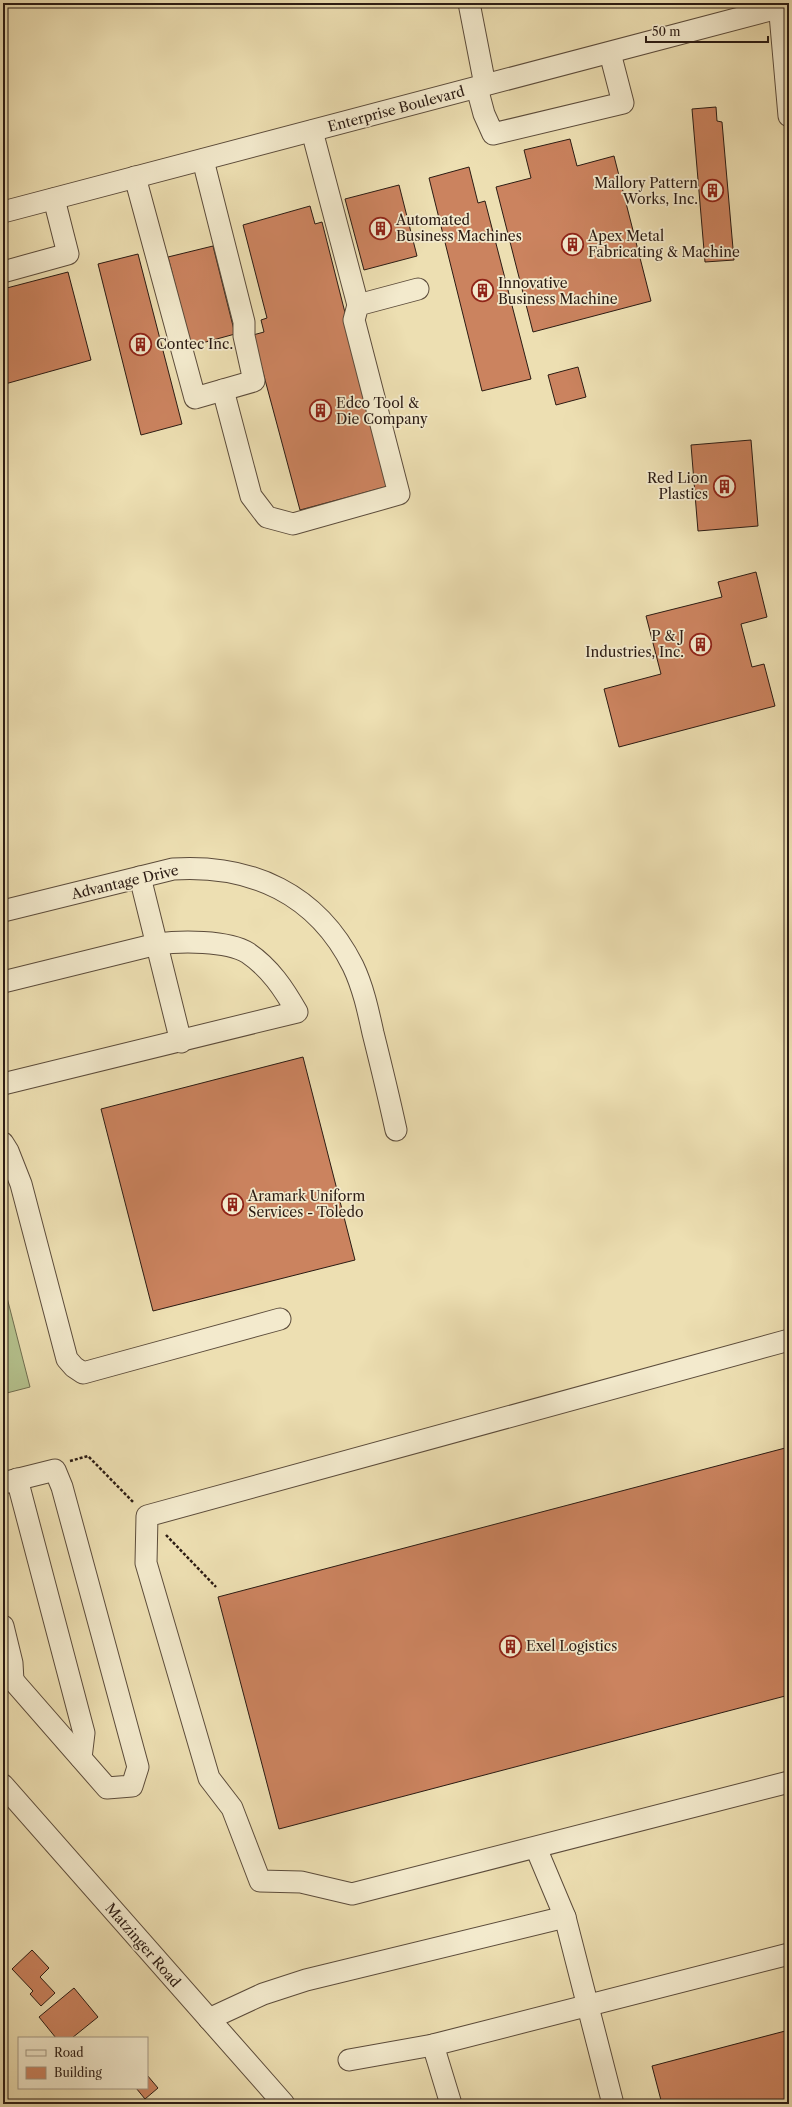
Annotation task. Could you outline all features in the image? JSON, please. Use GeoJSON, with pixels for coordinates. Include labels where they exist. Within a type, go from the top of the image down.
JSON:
{"type":"FeatureCollection","features":[{"type":"Feature","properties":{"kind":"street"},"geometry":{"type":"LineString","coordinates":[[469,3],[484,114],[493,134],[623,103],[610,52]]}},
{"type":"Feature","properties":{"kind":"street"},"geometry":{"type":"LineString","coordinates":[[782,6],[789,116]]}},
{"type":"Feature","properties":{"kind":"street","name":"Enterprise Boulevard"},"geometry":{"type":"LineString","coordinates":[[3,212],[481,87],[782,6]]}},
{"type":"Feature","properties":{"kind":"street"},"geometry":{"type":"LineString","coordinates":[[223,390],[251,496],[267,517],[293,524],[399,494],[354,320],[358,305],[312,131]]}},
{"type":"Feature","properties":{"kind":"street"},"geometry":{"type":"LineString","coordinates":[[135,177],[195,398],[254,381],[244,336],[244,322],[203,160]]}},
{"type":"Feature","properties":{"kind":"street"},"geometry":{"type":"LineString","coordinates":[[3,272],[68,254],[54,199]]}},
{"type":"Feature","properties":{"kind":"street"},"geometry":{"type":"LineString","coordinates":[[358,305],[418,289]]}},
{"type":"Feature","properties":{"kind":"street","name":"Advantage Drive"},"geometry":{"type":"LineString","coordinates":[[3,912],[140,876],[173,869],[200,867],[228,870],[256,877],[304,903],[324,923],[340,944],[353,966],[363,991],[396,1130]]}},
{"type":"Feature","properties":{"kind":"street"},"geometry":{"type":"LineString","coordinates":[[140,876],[181,1042]]}},
{"type":"Feature","properties":{"kind":"street"},"geometry":{"type":"LineString","coordinates":[[3,982],[157,944],[177,942],[215,944],[247,953],[271,972],[297,1012],[181,1042],[3,1084]]}},
{"type":"Feature","properties":{"kind":"street"},"geometry":{"type":"LineString","coordinates":[[3,1144],[8,1151],[21,1184],[67,1359],[79,1370],[84,1373],[280,1319]]}},
{"type":"Feature","properties":{"kind":"street"},"geometry":{"type":"LineString","coordinates":[[789,1340],[147,1516],[146,1563],[209,1778],[232,1808],[260,1881],[301,1882],[352,1894],[789,1782]]}},
{"type":"Feature","properties":{"kind":"street"},"geometry":{"type":"LineString","coordinates":[[3,1626],[12,1663],[8,1675],[107,1788],[132,1786],[138,1767],[62,1487],[55,1470],[10,1481],[84,1733],[81,1758]]}},
{"type":"Feature","properties":{"kind":"street","name":"Matzinger Road"},"geometry":{"type":"LineString","coordinates":[[3,1785],[284,2104]]}},
{"type":"Feature","properties":{"kind":"street"},"geometry":{"type":"LineString","coordinates":[[536,1848],[565,1917],[613,2104]]}},
{"type":"Feature","properties":{"kind":"street"},"geometry":{"type":"LineString","coordinates":[[209,2019],[263,1994],[306,1980],[565,1917]]}},
{"type":"Feature","properties":{"kind":"street"},"geometry":{"type":"LineString","coordinates":[[349,2060],[433,2045],[789,1954]]}},
{"type":"Feature","properties":{"kind":"street"},"geometry":{"type":"LineString","coordinates":[[433,2045],[451,2104]]}},
{"type":"Feature","properties":{"kind":"green space"},"geometry":{"type":"Polygon","coordinates":[[[3,1282],[30,1387],[3,1394],[3,1282]]]}},
{"type":"Feature","properties":{"kind":"building","name":"Mallory Pattern Works, Inc."},"geometry":{"type":"Polygon","coordinates":[[[716,107],[717,121],[722,122],[734,260],[705,262],[692,109],[716,107]]]}},
{"type":"Feature","properties":{"kind":"building","name":"Apex Metal Fabricating & Machine"},"geometry":{"type":"Polygon","coordinates":[[[570,139],[577,166],[614,156],[651,301],[533,332],[496,187],[531,178],[524,150],[570,139]]]}},
{"type":"Feature","properties":{"kind":"building","name":"Innovative Business Machine"},"geometry":{"type":"Polygon","coordinates":[[[469,167],[478,203],[485,201],[531,379],[482,391],[429,178],[469,167]]]}},
{"type":"Feature","properties":{"kind":"building","name":"Automated Business Machines"},"geometry":{"type":"Polygon","coordinates":[[[399,185],[417,256],[364,270],[345,199],[399,185]]]}},
{"type":"Feature","properties":{"kind":"building","name":"Edco Tool & Die Company"},"geometry":{"type":"Polygon","coordinates":[[[310,206],[315,224],[322,222],[389,486],[300,510],[253,335],[264,332],[261,320],[267,318],[243,225],[310,206]]]}},
{"type":"Feature","properties":{"kind":"building"},"geometry":{"type":"Polygon","coordinates":[[[213,246],[235,334],[191,346],[168,257],[213,246]]]}},
{"type":"Feature","properties":{"kind":"building","name":"Contec Inc."},"geometry":{"type":"Polygon","coordinates":[[[138,254],[182,424],[141,435],[98,264],[138,254]]]}},
{"type":"Feature","properties":{"kind":"building"},"geometry":{"type":"Polygon","coordinates":[[[68,272],[91,360],[5,384],[3,289],[68,272]]]}},
{"type":"Feature","properties":{"kind":"building"},"geometry":{"type":"Polygon","coordinates":[[[578,367],[586,397],[556,405],[548,375],[578,367]]]}},
{"type":"Feature","properties":{"kind":"building","name":"Red Lion Plastics"},"geometry":{"type":"Polygon","coordinates":[[[751,440],[758,526],[698,531],[691,445],[751,440]]]}},
{"type":"Feature","properties":{"kind":"building","name":"P & J Industries, Inc."},"geometry":{"type":"Polygon","coordinates":[[[756,572],[767,617],[741,624],[752,667],[764,664],[775,706],[619,747],[604,689],[661,674],[646,616],[722,597],[718,582],[756,572]]]}},
{"type":"Feature","properties":{"kind":"building","name":"Aramark Uniform Services - Toledo"},"geometry":{"type":"Polygon","coordinates":[[[303,1057],[355,1260],[153,1311],[101,1109],[303,1057]]]}},
{"type":"Feature","properties":{"kind":"building","name":"Exel Logistics"},"geometry":{"type":"Polygon","coordinates":[[[789,1447],[789,1695],[279,1829],[218,1597],[789,1447]]]}},
{"type":"Feature","properties":{"kind":"building"},"geometry":{"type":"Polygon","coordinates":[[[32,1950],[49,1968],[40,1977],[55,1993],[41,2006],[30,1994],[33,1991],[12,1969],[32,1950]]]}},
{"type":"Feature","properties":{"kind":"building"},"geometry":{"type":"Polygon","coordinates":[[[74,1988],[98,2017],[73,2037],[55,2037],[39,2017],[74,1988]]]}},
{"type":"Feature","properties":{"kind":"building"},"geometry":{"type":"Polygon","coordinates":[[[789,2030],[789,2101],[776,2104],[662,2104],[652,2066],[789,2030]]]}},
{"type":"Feature","properties":{"kind":"building"},"geometry":{"type":"Polygon","coordinates":[[[148,2076],[158,2088],[145,2099],[137,2089],[148,2089],[148,2076]]]}},
{"type":"Feature","properties":{"kind":"place","name":"Mallory Pattern Works, Inc."},"geometry":{"type":"Point","coordinates":[713,191]}},
{"type":"Feature","properties":{"kind":"place","name":"Automated Business Machines"},"geometry":{"type":"Point","coordinates":[381,228]}},
{"type":"Feature","properties":{"kind":"place","name":"Apex Metal Fabricating & Machine"},"geometry":{"type":"Point","coordinates":[573,244]}},
{"type":"Feature","properties":{"kind":"place","name":"Innovative Business Machine"},"geometry":{"type":"Point","coordinates":[483,291]}},
{"type":"Feature","properties":{"kind":"place","name":"Contec Inc."},"geometry":{"type":"Point","coordinates":[140,344]}},
{"type":"Feature","properties":{"kind":"place","name":"Edco Tool & Die Company"},"geometry":{"type":"Point","coordinates":[321,411]}},
{"type":"Feature","properties":{"kind":"place","name":"Red Lion Plastics"},"geometry":{"type":"Point","coordinates":[724,486]}},
{"type":"Feature","properties":{"kind":"place","name":"P & J Industries, Inc."},"geometry":{"type":"Point","coordinates":[700,644]}},
{"type":"Feature","properties":{"kind":"place","name":"Aramark Uniform Services - Toledo"},"geometry":{"type":"Point","coordinates":[233,1204]}},
{"type":"Feature","properties":{"kind":"place","name":"Exel Logistics"},"geometry":{"type":"Point","coordinates":[510,1646]}}]}
